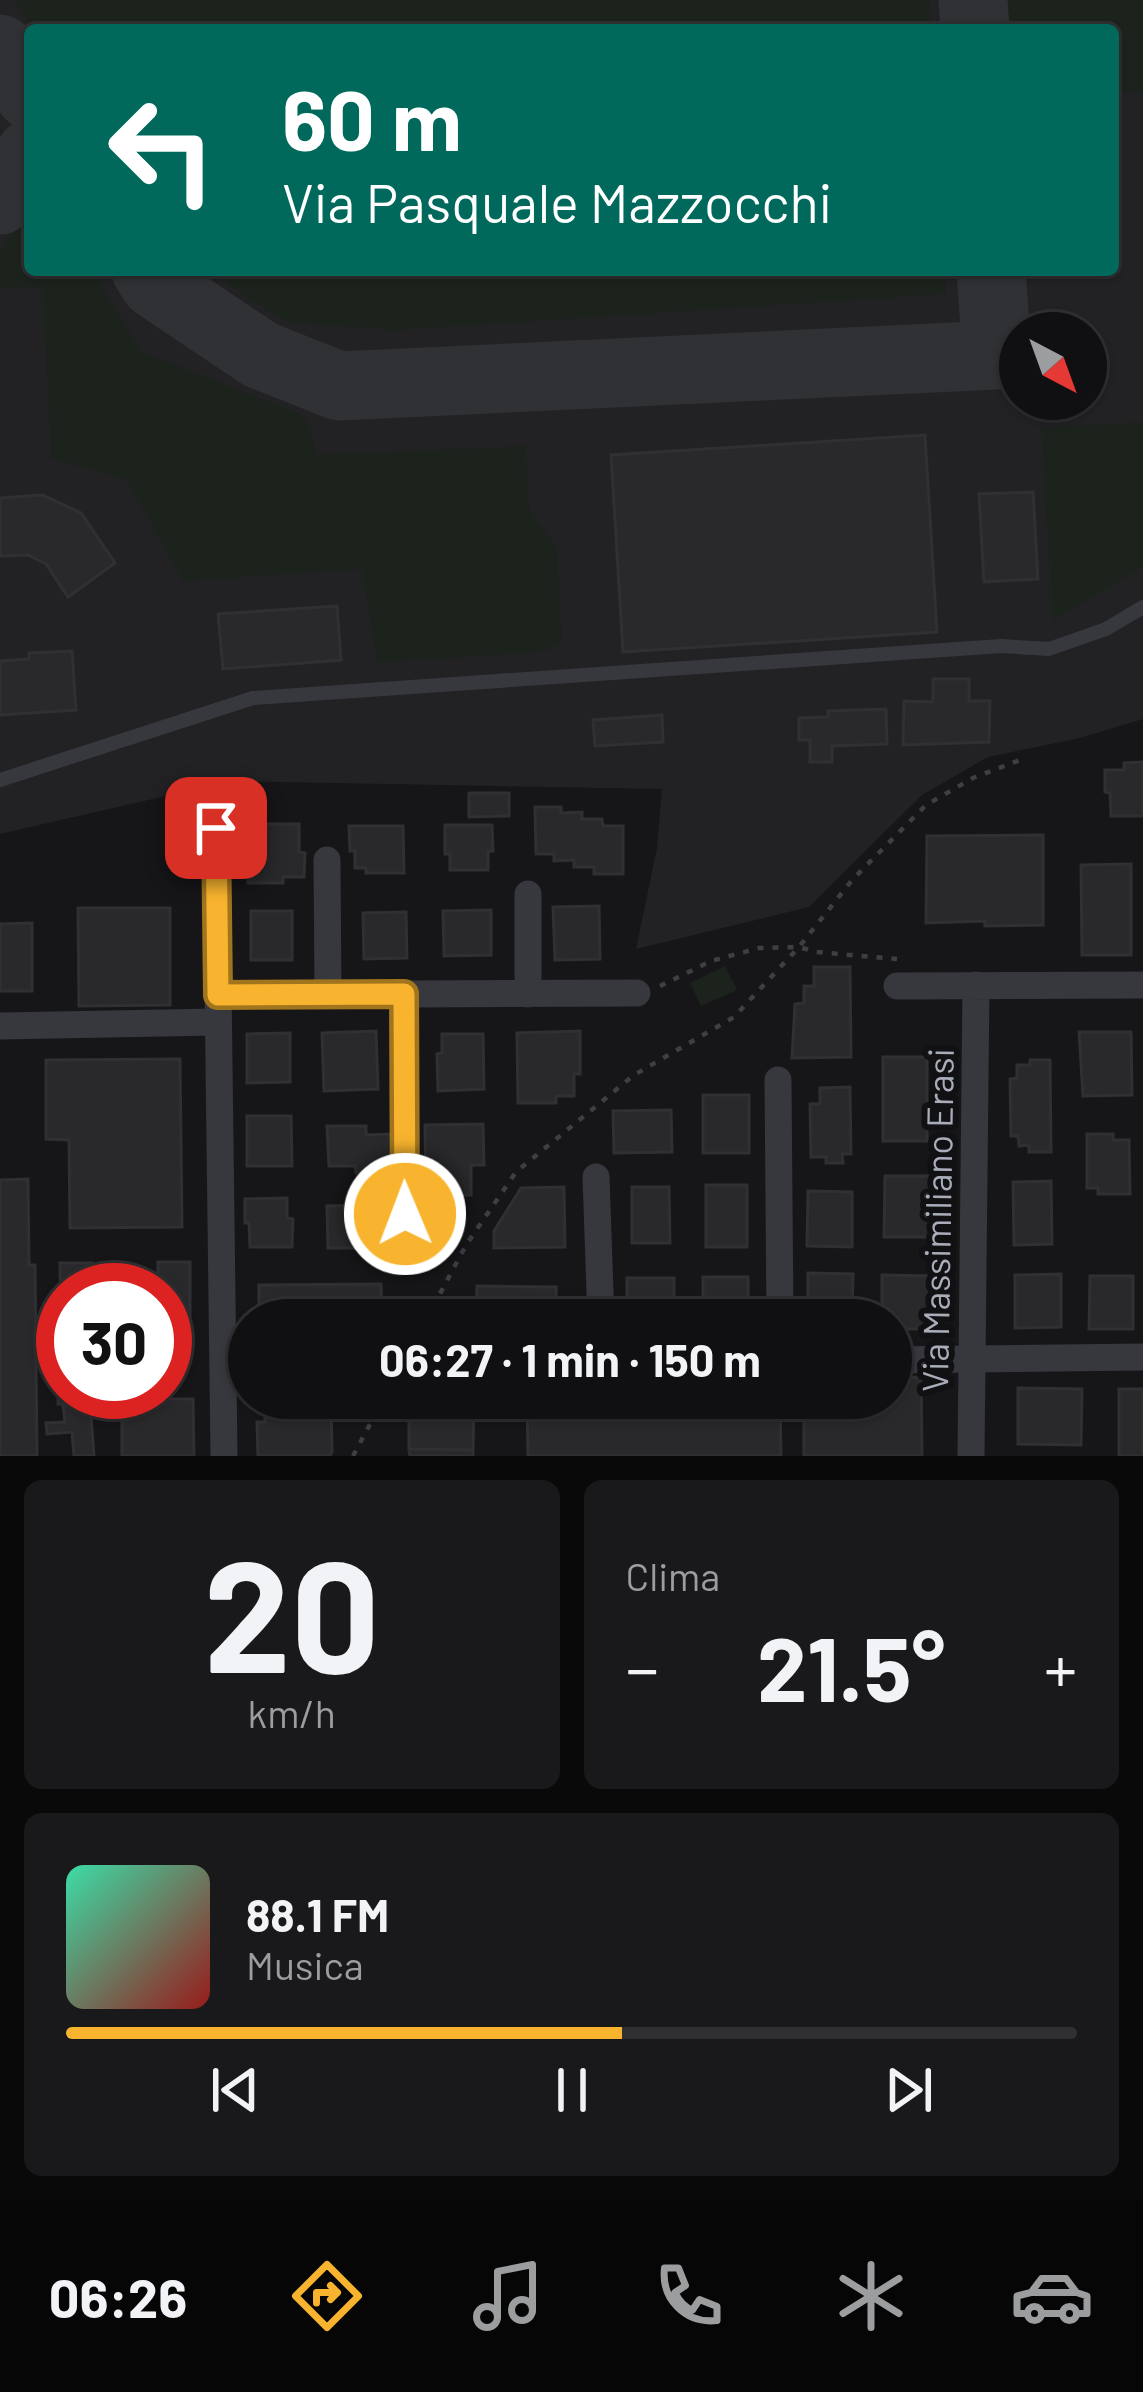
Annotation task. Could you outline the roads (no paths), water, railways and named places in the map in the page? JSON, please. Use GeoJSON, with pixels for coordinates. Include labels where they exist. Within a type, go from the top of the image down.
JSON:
{"type":"FeatureCollection","features":[{"type":"Feature","properties":{"kind":"street"},"geometry":{"type":"LineString","coordinates":[[216,828],[224,1456]]}},
{"type":"Feature","properties":{"kind":"street"},"geometry":{"type":"LineString","coordinates":[[327,860],[328,994]]}},
{"type":"Feature","properties":{"kind":"street"},"geometry":{"type":"LineString","coordinates":[[528,894],[528,994]]}},
{"type":"Feature","properties":{"kind":"street","name":"Via Massimiliano Erasi"},"geometry":{"type":"LineString","coordinates":[[971,1456],[976,985]]}},
{"type":"Feature","properties":{"kind":"street"},"geometry":{"type":"LineString","coordinates":[[897,986],[1143,985]]}},
{"type":"Feature","properties":{"kind":"street"},"geometry":{"type":"LineString","coordinates":[[0,1026],[218,1009],[328,994],[637,993]]}},
{"type":"Feature","properties":{"kind":"street"},"geometry":{"type":"LineString","coordinates":[[404,994],[406,1258]]}},
{"type":"Feature","properties":{"kind":"street"},"geometry":{"type":"LineString","coordinates":[[778,1080],[780,1299]]}},
{"type":"Feature","properties":{"kind":"street"},"geometry":{"type":"LineString","coordinates":[[596,1177],[600,1299]]}},
{"type":"Feature","properties":{"kind":"street"},"geometry":{"type":"LineString","coordinates":[[912,1360],[1143,1358]]}},
{"type":"Feature","properties":{"kind":"lane"},"geometry":{"type":"LineString","coordinates":[[0,780],[253,698],[1001,646],[1049,649],[1106,629],[1143,608]]}}]}
